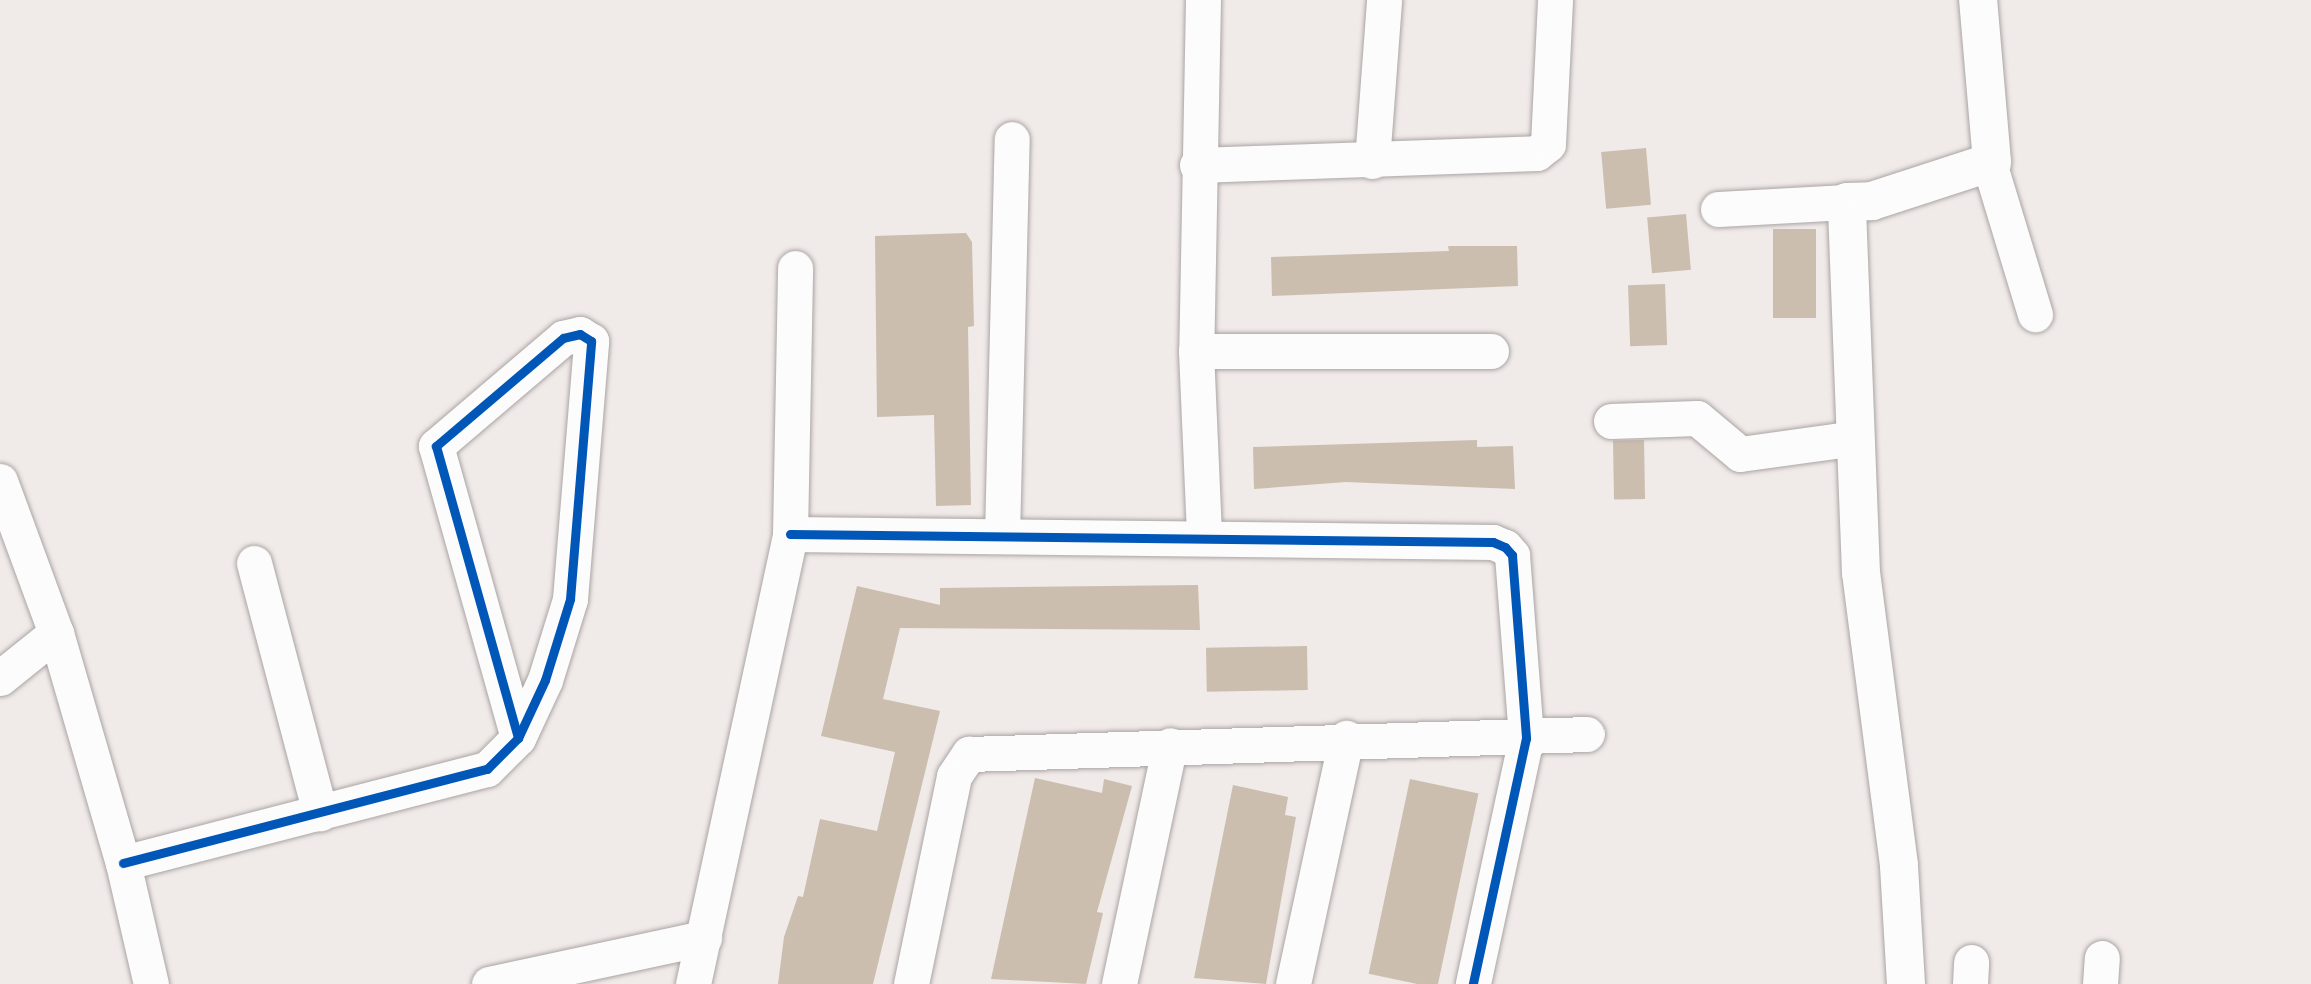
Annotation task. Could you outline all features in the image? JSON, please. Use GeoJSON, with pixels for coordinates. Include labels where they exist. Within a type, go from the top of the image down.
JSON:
{"type":"FeatureCollection","features":[{"type":"Feature","properties":{"kind":"street"},"geometry":{"type":"LineString","coordinates":[[1203,0],[1197,165],[1196,351],[1204,536]]}},
{"type":"Feature","properties":{"kind":"street"},"geometry":{"type":"LineString","coordinates":[[1372,161],[1384,0]]}},
{"type":"Feature","properties":{"kind":"street"},"geometry":{"type":"LineString","coordinates":[[1197,165],[1372,161],[1537,153],[1548,144],[1555,0]]}},
{"type":"Feature","properties":{"kind":"street"},"geometry":{"type":"LineString","coordinates":[[1978,0],[1990,166],[2035,314]]}},
{"type":"Feature","properties":{"kind":"street"},"geometry":{"type":"LineString","coordinates":[[1002,536],[1012,139]]}},
{"type":"Feature","properties":{"kind":"street"},"geometry":{"type":"LineString","coordinates":[[1718,209],[1847,202],[1990,166]]}},
{"type":"Feature","properties":{"kind":"street"},"geometry":{"type":"LineString","coordinates":[[1847,202],[1861,573],[1899,865],[1906,984]]}},
{"type":"Feature","properties":{"kind":"street"},"geometry":{"type":"LineString","coordinates":[[693,984],[790,534],[795,268]]}},
{"type":"Feature","properties":{"kind":"street"},"geometry":{"type":"LineString","coordinates":[[123,863],[487,769],[518,738],[545,680],[570,599],[591,341],[580,334],[562,338],[436,446],[518,738]]}},
{"type":"Feature","properties":{"kind":"street"},"geometry":{"type":"LineString","coordinates":[[1196,351],[1491,351]]}},
{"type":"Feature","properties":{"kind":"street"},"geometry":{"type":"LineString","coordinates":[[1611,421],[1697,418],[1740,454],[1855,438]]}},
{"type":"Feature","properties":{"kind":"street"},"geometry":{"type":"LineString","coordinates":[[0,481],[56,633],[123,863],[151,984]]}},
{"type":"Feature","properties":{"kind":"street"},"geometry":{"type":"LineString","coordinates":[[790,534],[1204,536],[1493,542],[1505,547],[1512,555],[1526,738],[1473,984]]}},
{"type":"Feature","properties":{"kind":"street"},"geometry":{"type":"LineString","coordinates":[[254,563],[320,813]]}},
{"type":"Feature","properties":{"kind":"street"},"geometry":{"type":"LineString","coordinates":[[0,678],[56,633]]}},
{"type":"Feature","properties":{"kind":"street"},"geometry":{"type":"LineString","coordinates":[[911,984],[954,776],[969,754],[1346,738],[1526,738],[1587,734]]}},
{"type":"Feature","properties":{"kind":"street"},"geometry":{"type":"LineString","coordinates":[[1293,984],[1346,738]]}},
{"type":"Feature","properties":{"kind":"street"},"geometry":{"type":"LineString","coordinates":[[1119,984],[1170,744]]}},
{"type":"Feature","properties":{"kind":"street"},"geometry":{"type":"LineString","coordinates":[[489,984],[704,938]]}},
{"type":"Feature","properties":{"kind":"building"},"geometry":{"type":"Polygon","coordinates":[[[1646,148],[1651,205],[1606,209],[1601,152],[1646,148]]]}},
{"type":"Feature","properties":{"kind":"building"},"geometry":{"type":"Polygon","coordinates":[[[1686,214],[1691,270],[1652,273],[1647,217],[1686,214]]]}},
{"type":"Feature","properties":{"kind":"building"},"geometry":{"type":"Polygon","coordinates":[[[1773,229],[1816,229],[1816,318],[1773,318],[1773,229]]]}},
{"type":"Feature","properties":{"kind":"building"},"geometry":{"type":"Polygon","coordinates":[[[966,233],[972,242],[974,326],[968,327],[971,505],[936,506],[934,415],[877,417],[875,236],[966,233]]]}},
{"type":"Feature","properties":{"kind":"building"},"geometry":{"type":"Polygon","coordinates":[[[1448,246],[1517,246],[1518,286],[1272,296],[1271,257],[1449,251],[1448,246]]]}},
{"type":"Feature","properties":{"kind":"building"},"geometry":{"type":"Polygon","coordinates":[[[1665,284],[1667,345],[1630,346],[1628,285],[1665,284]]]}},
{"type":"Feature","properties":{"kind":"building"},"geometry":{"type":"Polygon","coordinates":[[[1477,440],[1477,447],[1513,446],[1515,489],[1346,482],[1254,489],[1253,447],[1477,440]]]}},
{"type":"Feature","properties":{"kind":"building"},"geometry":{"type":"Polygon","coordinates":[[[1644,440],[1645,499],[1614,500],[1613,441],[1644,440]]]}},
{"type":"Feature","properties":{"kind":"building"},"geometry":{"type":"Polygon","coordinates":[[[1198,585],[1200,630],[900,628],[883,699],[940,711],[873,984],[778,984],[784,937],[798,896],[803,897],[820,819],[877,831],[895,752],[821,736],[857,586],[940,605],[940,588],[1198,585]]]}},
{"type":"Feature","properties":{"kind":"building"},"geometry":{"type":"Polygon","coordinates":[[[1307,646],[1308,690],[1207,692],[1206,648],[1307,646]]]}},
{"type":"Feature","properties":{"kind":"building"},"geometry":{"type":"Polygon","coordinates":[[[1035,778],[1102,793],[1104,779],[1132,786],[1097,912],[1103,913],[1086,984],[991,979],[1035,778]]]}},
{"type":"Feature","properties":{"kind":"building"},"geometry":{"type":"Polygon","coordinates":[[[1410,779],[1478,794],[1438,984],[1417,984],[1369,974],[1410,779]]]}},
{"type":"Feature","properties":{"kind":"building"},"geometry":{"type":"Polygon","coordinates":[[[1233,785],[1288,797],[1285,815],[1296,817],[1266,984],[1194,978],[1233,785]]]}},
{"type":"Feature","properties":{"kind":"cycle path"},"geometry":{"type":"LineString","coordinates":[[123,863],[487,769],[518,738],[545,680],[570,599],[591,341],[580,334],[563,338],[436,446],[518,738]]}},
{"type":"Feature","properties":{"kind":"cycle path"},"geometry":{"type":"LineString","coordinates":[[790,534],[1493,542],[1505,547],[1512,555],[1526,738],[1473,984]]}}]}
